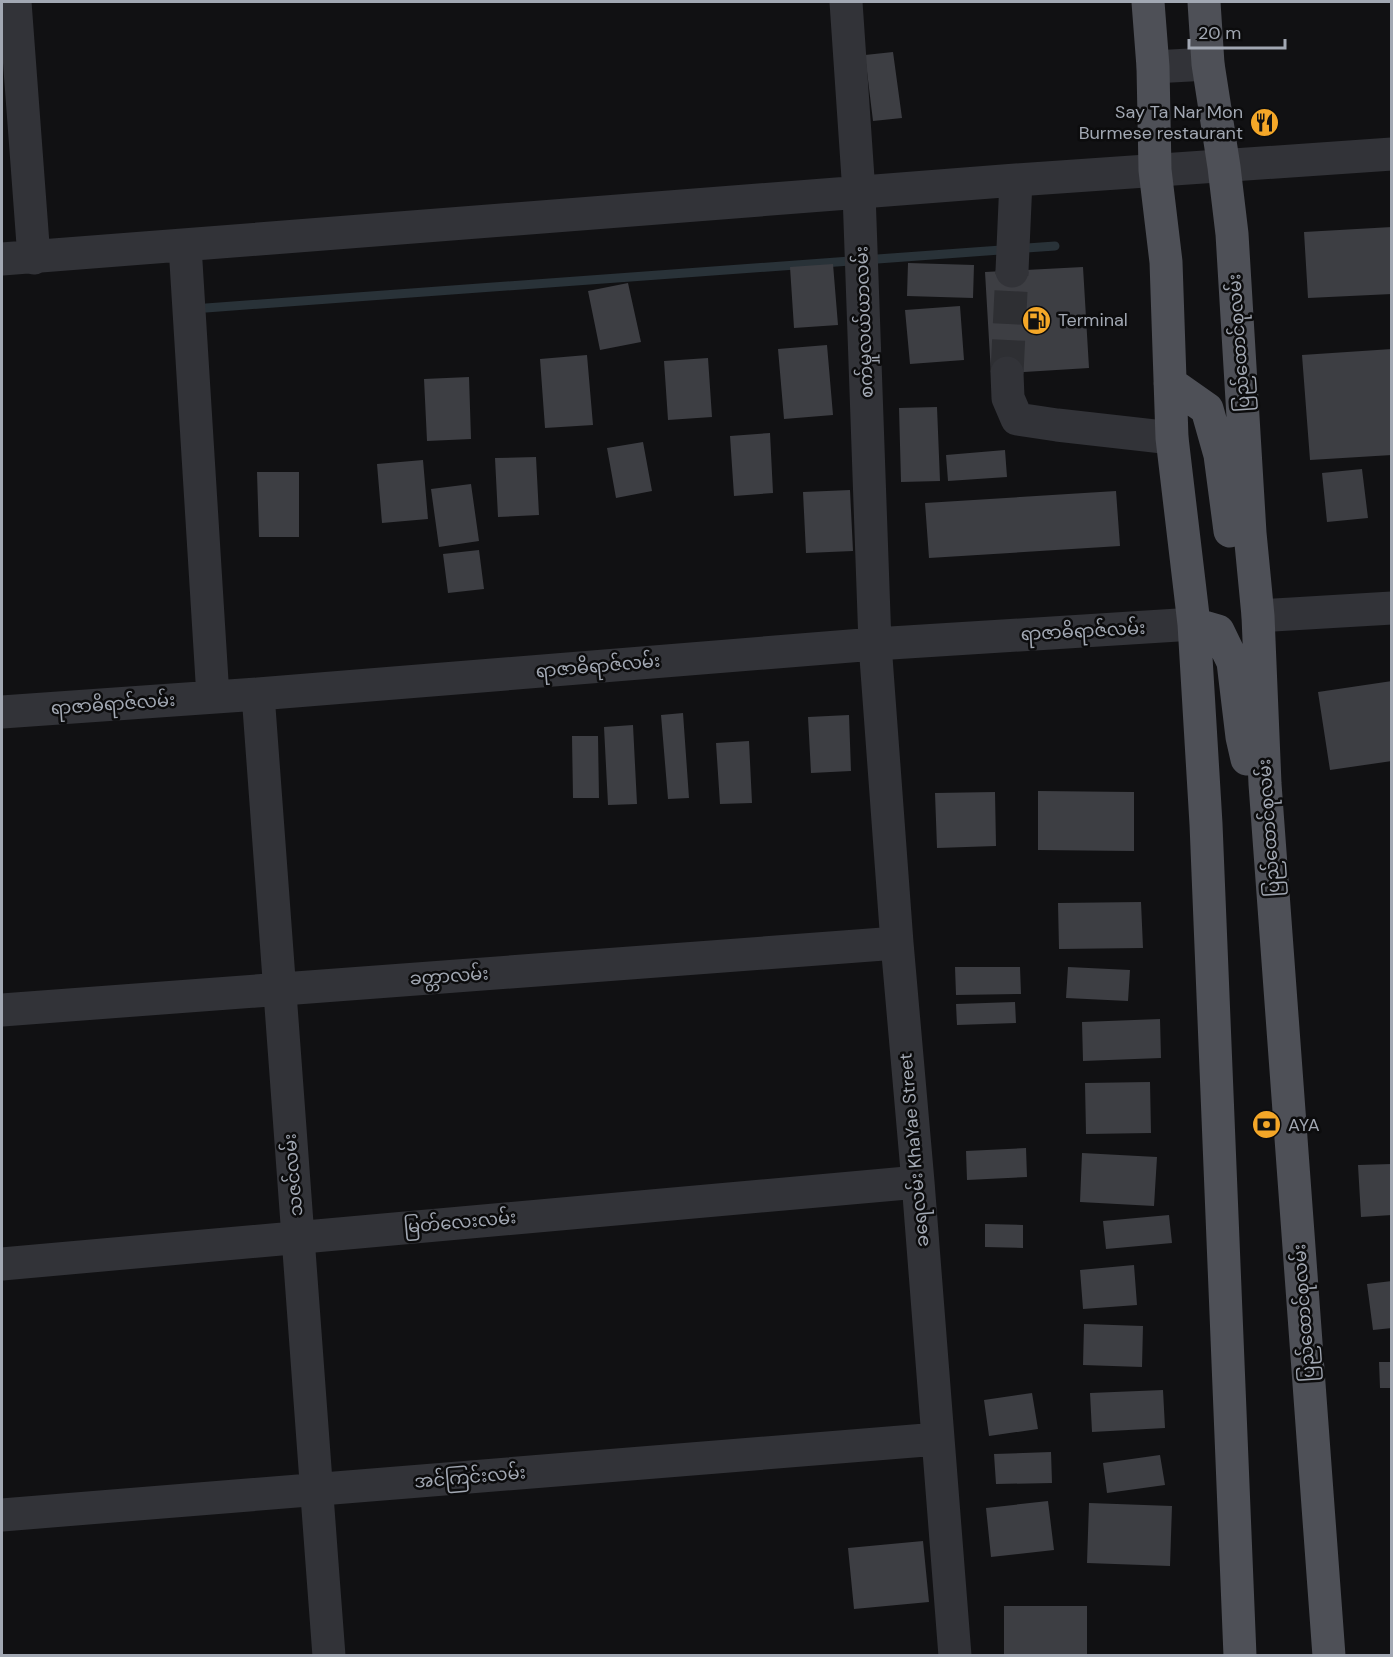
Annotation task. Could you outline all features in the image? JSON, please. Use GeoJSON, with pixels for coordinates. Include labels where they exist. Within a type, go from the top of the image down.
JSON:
{"type":"FeatureCollection","features":[{"type":"Feature","properties":{"kind":"main road"},"geometry":{"type":"LineString","coordinates":[[1148,2],[1153,67],[1155,170],[1166,262],[1172,438],[1194,624],[1206,824],[1240,1656]]}},
{"type":"Feature","properties":{"kind":"main road","name":"ပြည်ထောင်စုလမ်း"},"geometry":{"type":"LineString","coordinates":[[1204,2],[1208,64],[1232,234],[1250,533],[1258,616],[1265,784],[1329,1656]]}},
{"type":"Feature","properties":{"kind":"main road"},"geometry":{"type":"LineString","coordinates":[[1170,383],[1208,409],[1220,455],[1234,571],[1243,596],[1258,616]]}},
{"type":"Feature","properties":{"kind":"main road"},"geometry":{"type":"LineString","coordinates":[[1194,624],[1218,632],[1233,662],[1247,761],[1265,784]]}},
{"type":"Feature","properties":{"kind":"street"},"geometry":{"type":"LineString","coordinates":[[15,2],[34,258]]}},
{"type":"Feature","properties":{"kind":"street","name":"စက်မှုလယ်ယာလမ်း"},"geometry":{"type":"LineString","coordinates":[[846,2],[859,194],[875,644]]}},
{"type":"Feature","properties":{"kind":"street"},"geometry":{"type":"LineString","coordinates":[[1153,67],[1208,64]]}},
{"type":"Feature","properties":{"kind":"street"},"geometry":{"type":"LineString","coordinates":[[2,259],[1016,180],[1392,154]]}},
{"type":"Feature","properties":{"kind":"street"},"geometry":{"type":"LineString","coordinates":[[1012,271],[1016,180]]}},
{"type":"Feature","properties":{"kind":"street"},"geometry":{"type":"LineString","coordinates":[[185,246],[213,697]]}},
{"type":"Feature","properties":{"kind":"street"},"geometry":{"type":"LineString","coordinates":[[1007,373],[1008,398],[1017,419],[1172,438]]}},
{"type":"Feature","properties":{"kind":"street"},"geometry":{"type":"LineString","coordinates":[[1258,616],[1392,608]]}},
{"type":"Feature","properties":{"kind":"street","name":"ရာဇာဓိရာဇ်လမ်း"},"geometry":{"type":"LineString","coordinates":[[2,712],[258,694],[875,644],[1194,624]]}},
{"type":"Feature","properties":{"kind":"street","name":"ခရေလမ်း KhaYae Street"},"geometry":{"type":"LineString","coordinates":[[875,644],[955,1656]]}},
{"type":"Feature","properties":{"kind":"street","name":"သဇင်လမ်း"},"geometry":{"type":"LineString","coordinates":[[258,694],[329,1656]]}},
{"type":"Feature","properties":{"kind":"street","name":"ခတ္တာလမ်း"},"geometry":{"type":"LineString","coordinates":[[2,1010],[897,943]]}},
{"type":"Feature","properties":{"kind":"street","name":"မြတ်လေးလမ်း"},"geometry":{"type":"LineString","coordinates":[[2,1264],[918,1182]]}},
{"type":"Feature","properties":{"kind":"street","name":"အင်ကြင်းလမ်း"},"geometry":{"type":"LineString","coordinates":[[2,1515],[938,1439]]}},
{"type":"Feature","properties":{"kind":"building"},"geometry":{"type":"Polygon","coordinates":[[[893,52],[902,118],[873,121],[865,55],[893,52]]]}},
{"type":"Feature","properties":{"kind":"building"},"geometry":{"type":"Polygon","coordinates":[[[1392,227],[1392,294],[1308,298],[1304,232],[1392,227]]]}},
{"type":"Feature","properties":{"kind":"building"},"geometry":{"type":"Polygon","coordinates":[[[908,263],[974,265],[973,298],[907,296],[908,263]]]}},
{"type":"Feature","properties":{"kind":"building"},"geometry":{"type":"Polygon","coordinates":[[[833,264],[838,325],[794,328],[790,267],[833,264]]]}},
{"type":"Feature","properties":{"kind":"building","name":"Terminal"},"geometry":{"type":"Polygon","coordinates":[[[1083,267],[1089,368],[991,374],[985,272],[1083,267]]]}},
{"type":"Feature","properties":{"kind":"building"},"geometry":{"type":"Polygon","coordinates":[[[628,283],[641,342],[600,350],[588,291],[628,283]]]}},
{"type":"Feature","properties":{"kind":"building"},"geometry":{"type":"Polygon","coordinates":[[[960,306],[964,360],[910,364],[905,310],[960,306]]]}},
{"type":"Feature","properties":{"kind":"building"},"geometry":{"type":"Polygon","coordinates":[[[827,345],[833,415],[784,419],[778,349],[827,345]]]}},
{"type":"Feature","properties":{"kind":"building"},"geometry":{"type":"Polygon","coordinates":[[[1392,349],[1392,455],[1310,460],[1302,355],[1392,349]]]}},
{"type":"Feature","properties":{"kind":"building"},"geometry":{"type":"Polygon","coordinates":[[[587,355],[593,425],[545,428],[540,359],[587,355]]]}},
{"type":"Feature","properties":{"kind":"building"},"geometry":{"type":"Polygon","coordinates":[[[708,358],[712,417],[668,420],[664,361],[708,358]]]}},
{"type":"Feature","properties":{"kind":"building"},"geometry":{"type":"Polygon","coordinates":[[[469,377],[471,439],[427,441],[424,379],[469,377]]]}},
{"type":"Feature","properties":{"kind":"building"},"geometry":{"type":"Polygon","coordinates":[[[937,407],[940,481],[901,482],[899,408],[937,407]]]}},
{"type":"Feature","properties":{"kind":"building"},"geometry":{"type":"Polygon","coordinates":[[[770,433],[773,493],[734,496],[730,436],[770,433]]]}},
{"type":"Feature","properties":{"kind":"building"},"geometry":{"type":"Polygon","coordinates":[[[643,442],[652,491],[616,498],[607,448],[643,442]]]}},
{"type":"Feature","properties":{"kind":"building"},"geometry":{"type":"Polygon","coordinates":[[[1005,450],[1007,477],[948,481],[946,455],[1005,450]]]}},
{"type":"Feature","properties":{"kind":"building"},"geometry":{"type":"Polygon","coordinates":[[[536,457],[539,515],[498,517],[495,458],[536,457]]]}},
{"type":"Feature","properties":{"kind":"building"},"geometry":{"type":"Polygon","coordinates":[[[423,460],[428,519],[382,523],[377,464],[423,460]]]}},
{"type":"Feature","properties":{"kind":"building"},"geometry":{"type":"Polygon","coordinates":[[[1362,469],[1368,518],[1327,522],[1322,473],[1362,469]]]}},
{"type":"Feature","properties":{"kind":"building"},"geometry":{"type":"Polygon","coordinates":[[[257,472],[299,472],[299,537],[259,537],[257,472]]]}},
{"type":"Feature","properties":{"kind":"building"},"geometry":{"type":"Polygon","coordinates":[[[471,484],[479,541],[439,547],[431,489],[471,484]]]}},
{"type":"Feature","properties":{"kind":"building"},"geometry":{"type":"Polygon","coordinates":[[[850,490],[853,551],[806,553],[803,492],[850,490]]]}},
{"type":"Feature","properties":{"kind":"building"},"geometry":{"type":"Polygon","coordinates":[[[1116,491],[1120,546],[929,558],[925,503],[1116,491]]]}},
{"type":"Feature","properties":{"kind":"building"},"geometry":{"type":"Polygon","coordinates":[[[479,550],[484,589],[448,593],[443,554],[479,550]]]}},
{"type":"Feature","properties":{"kind":"building"},"geometry":{"type":"Polygon","coordinates":[[[1392,681],[1392,761],[1330,770],[1318,692],[1392,681]]]}},
{"type":"Feature","properties":{"kind":"building"},"geometry":{"type":"Polygon","coordinates":[[[683,713],[689,798],[668,799],[661,715],[683,713]]]}},
{"type":"Feature","properties":{"kind":"building"},"geometry":{"type":"Polygon","coordinates":[[[849,715],[851,771],[811,773],[808,717],[849,715]]]}},
{"type":"Feature","properties":{"kind":"building"},"geometry":{"type":"Polygon","coordinates":[[[633,725],[637,804],[608,805],[604,727],[633,725]]]}},
{"type":"Feature","properties":{"kind":"building"},"geometry":{"type":"Polygon","coordinates":[[[572,736],[598,736],[599,798],[573,798],[572,736]]]}},
{"type":"Feature","properties":{"kind":"building"},"geometry":{"type":"Polygon","coordinates":[[[749,741],[752,803],[720,804],[716,743],[749,741]]]}},
{"type":"Feature","properties":{"kind":"building"},"geometry":{"type":"Polygon","coordinates":[[[1038,791],[1134,792],[1134,851],[1038,850],[1038,791]]]}},
{"type":"Feature","properties":{"kind":"building"},"geometry":{"type":"Polygon","coordinates":[[[995,792],[996,846],[937,848],[935,793],[995,792]]]}},
{"type":"Feature","properties":{"kind":"building"},"geometry":{"type":"Polygon","coordinates":[[[1141,902],[1143,948],[1059,949],[1058,903],[1141,902]]]}},
{"type":"Feature","properties":{"kind":"building"},"geometry":{"type":"Polygon","coordinates":[[[955,967],[1020,967],[1021,994],[956,995],[955,967]]]}},
{"type":"Feature","properties":{"kind":"building"},"geometry":{"type":"Polygon","coordinates":[[[1068,967],[1130,970],[1128,1001],[1066,998],[1068,967]]]}},
{"type":"Feature","properties":{"kind":"building"},"geometry":{"type":"Polygon","coordinates":[[[1015,1002],[1016,1023],[957,1025],[956,1004],[1015,1002]]]}},
{"type":"Feature","properties":{"kind":"building"},"geometry":{"type":"Polygon","coordinates":[[[1160,1019],[1161,1058],[1083,1061],[1082,1022],[1160,1019]]]}},
{"type":"Feature","properties":{"kind":"building"},"geometry":{"type":"Polygon","coordinates":[[[1150,1082],[1151,1133],[1086,1134],[1085,1083],[1150,1082]]]}},
{"type":"Feature","properties":{"kind":"building"},"geometry":{"type":"Polygon","coordinates":[[[1026,1148],[1027,1177],[967,1180],[966,1151],[1026,1148]]]}},
{"type":"Feature","properties":{"kind":"building"},"geometry":{"type":"Polygon","coordinates":[[[1082,1153],[1157,1157],[1154,1206],[1080,1202],[1082,1153]]]}},
{"type":"Feature","properties":{"kind":"building"},"geometry":{"type":"Polygon","coordinates":[[[1392,1164],[1392,1215],[1361,1217],[1358,1165],[1392,1164]]]}},
{"type":"Feature","properties":{"kind":"building"},"geometry":{"type":"Polygon","coordinates":[[[1169,1215],[1172,1243],[1106,1249],[1103,1221],[1169,1215]]]}},
{"type":"Feature","properties":{"kind":"building"},"geometry":{"type":"Polygon","coordinates":[[[985,1224],[1023,1225],[1023,1248],[985,1247],[985,1224]]]}},
{"type":"Feature","properties":{"kind":"building"},"geometry":{"type":"Polygon","coordinates":[[[1134,1265],[1137,1305],[1083,1309],[1080,1270],[1134,1265]]]}},
{"type":"Feature","properties":{"kind":"building"},"geometry":{"type":"Polygon","coordinates":[[[1392,1281],[1392,1328],[1373,1330],[1367,1284],[1392,1281]]]}},
{"type":"Feature","properties":{"kind":"building"},"geometry":{"type":"Polygon","coordinates":[[[1084,1324],[1143,1326],[1142,1367],[1083,1365],[1084,1324]]]}},
{"type":"Feature","properties":{"kind":"building"},"geometry":{"type":"Polygon","coordinates":[[[1379,1362],[1392,1362],[1392,1388],[1380,1388],[1379,1362]]]}},
{"type":"Feature","properties":{"kind":"building"},"geometry":{"type":"Polygon","coordinates":[[[1163,1390],[1165,1428],[1092,1432],[1090,1393],[1163,1390]]]}},
{"type":"Feature","properties":{"kind":"building"},"geometry":{"type":"Polygon","coordinates":[[[1032,1393],[1038,1429],[989,1436],[984,1400],[1032,1393]]]}},
{"type":"Feature","properties":{"kind":"building"},"geometry":{"type":"Polygon","coordinates":[[[1051,1452],[1052,1483],[996,1484],[994,1454],[1051,1452]]]}},
{"type":"Feature","properties":{"kind":"building"},"geometry":{"type":"Polygon","coordinates":[[[1160,1455],[1165,1485],[1107,1493],[1103,1463],[1160,1455]]]}},
{"type":"Feature","properties":{"kind":"building"},"geometry":{"type":"Polygon","coordinates":[[[1048,1501],[1054,1550],[991,1557],[986,1508],[1048,1501]]]}},
{"type":"Feature","properties":{"kind":"building"},"geometry":{"type":"Polygon","coordinates":[[[1089,1503],[1172,1506],[1170,1566],[1087,1563],[1089,1503]]]}},
{"type":"Feature","properties":{"kind":"building"},"geometry":{"type":"Polygon","coordinates":[[[923,1541],[929,1602],[854,1609],[848,1548],[923,1541]]]}},
{"type":"Feature","properties":{"kind":"building"},"geometry":{"type":"Polygon","coordinates":[[[1004,1606],[1087,1606],[1087,1656],[1004,1656],[1004,1606]]]}},
{"type":"Feature","properties":{"kind":"waterway"},"geometry":{"type":"LineString","coordinates":[[206,308],[1055,246]]}},
{"type":"Feature","properties":{"kind":"tunnel"},"geometry":{"type":"LineString","coordinates":[[1007,373],[1012,271]]}},
{"type":"Feature","properties":{"kind":"place","name":"Say Ta Nar Mon Burmese restaurant"},"geometry":{"type":"Point","coordinates":[1264,122]}},
{"type":"Feature","properties":{"kind":"place","name":"Terminal"},"geometry":{"type":"Point","coordinates":[1037,320]}},
{"type":"Feature","properties":{"kind":"place","name":"AYA"},"geometry":{"type":"Point","coordinates":[1267,1125]}}]}
